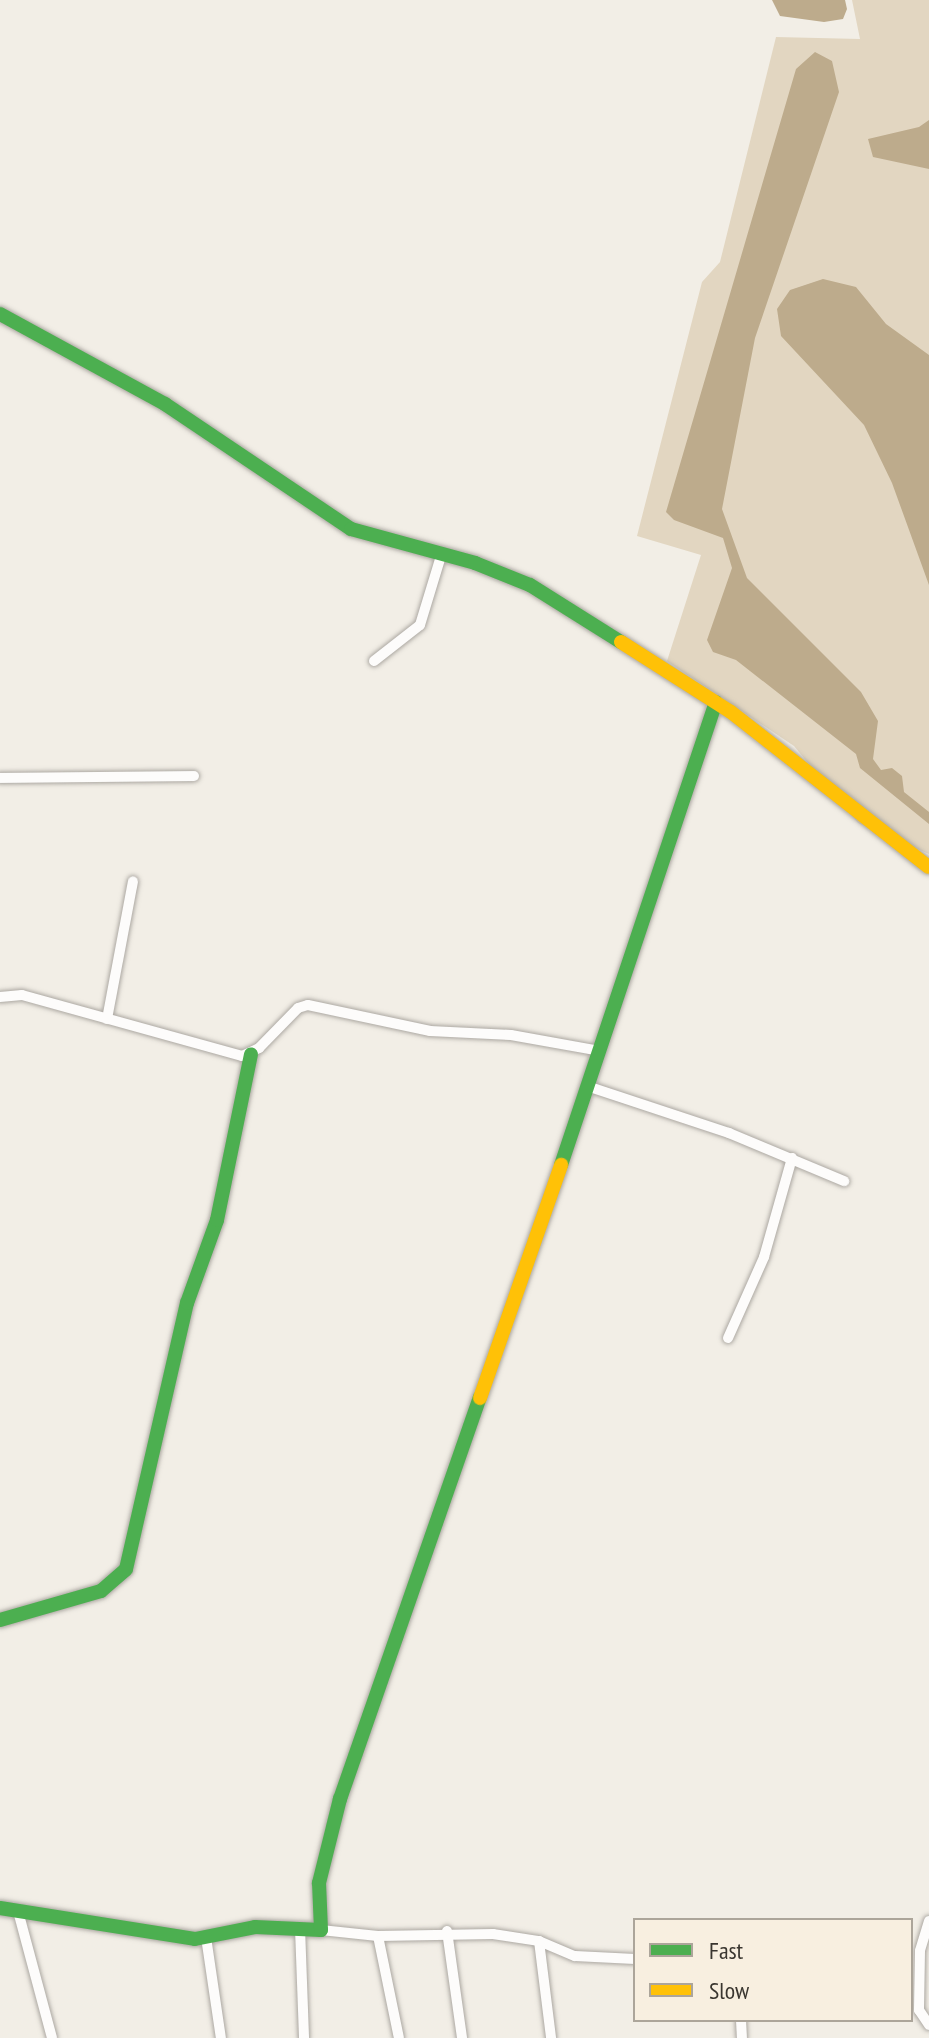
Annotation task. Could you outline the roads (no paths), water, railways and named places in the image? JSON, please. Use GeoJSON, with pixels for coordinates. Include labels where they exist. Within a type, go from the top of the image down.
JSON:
{"type":"FeatureCollection","features":[{"type":"Feature","properties":{"kind":"street"},"geometry":{"type":"LineString","coordinates":[[0,314],[165,404],[351,529],[530,585],[716,702],[929,867]]}},
{"type":"Feature","properties":{"kind":"street"},"geometry":{"type":"LineString","coordinates":[[374,661],[420,625],[441,556]]}},
{"type":"Feature","properties":{"kind":"street"},"geometry":{"type":"LineString","coordinates":[[321,1930],[319,1883],[340,1799],[600,1051],[716,702]]}},
{"type":"Feature","properties":{"kind":"street"},"geometry":{"type":"LineString","coordinates":[[0,778],[194,776]]}},
{"type":"Feature","properties":{"kind":"street"},"geometry":{"type":"LineString","coordinates":[[107,1019],[133,881]]}},
{"type":"Feature","properties":{"kind":"street"},"geometry":{"type":"LineString","coordinates":[[0,997],[22,995],[225,1053],[251,1054]]}},
{"type":"Feature","properties":{"kind":"street"},"geometry":{"type":"LineString","coordinates":[[0,1620],[101,1591],[126,1569],[187,1303],[217,1220],[251,1054],[298,1008],[308,1005],[441,1033],[511,1035],[600,1051]]}},
{"type":"Feature","properties":{"kind":"street"},"geometry":{"type":"LineString","coordinates":[[587,1086],[792,1158],[844,1181]]}},
{"type":"Feature","properties":{"kind":"street"},"geometry":{"type":"LineString","coordinates":[[728,1338],[764,1257],[792,1158]]}},
{"type":"Feature","properties":{"kind":"street"},"geometry":{"type":"LineString","coordinates":[[0,1908],[206,1937],[255,1927],[378,1936],[447,1931],[539,1941],[575,1956],[633,1959]]}},
{"type":"Feature","properties":{"kind":"street"},"geometry":{"type":"LineString","coordinates":[[18,1911],[52,2038]]}},
{"type":"Feature","properties":{"kind":"street"},"geometry":{"type":"LineString","coordinates":[[929,1921],[920,1951],[915,2007],[929,2025]]}},
{"type":"Feature","properties":{"kind":"street"},"geometry":{"type":"LineString","coordinates":[[300,1928],[304,2038]]}},
{"type":"Feature","properties":{"kind":"street"},"geometry":{"type":"LineString","coordinates":[[447,1931],[462,2038]]}},
{"type":"Feature","properties":{"kind":"street"},"geometry":{"type":"LineString","coordinates":[[378,1936],[399,2038]]}},
{"type":"Feature","properties":{"kind":"street"},"geometry":{"type":"LineString","coordinates":[[206,1937],[221,2038]]}},
{"type":"Feature","properties":{"kind":"street"},"geometry":{"type":"LineString","coordinates":[[539,1941],[551,2038]]}}]}
